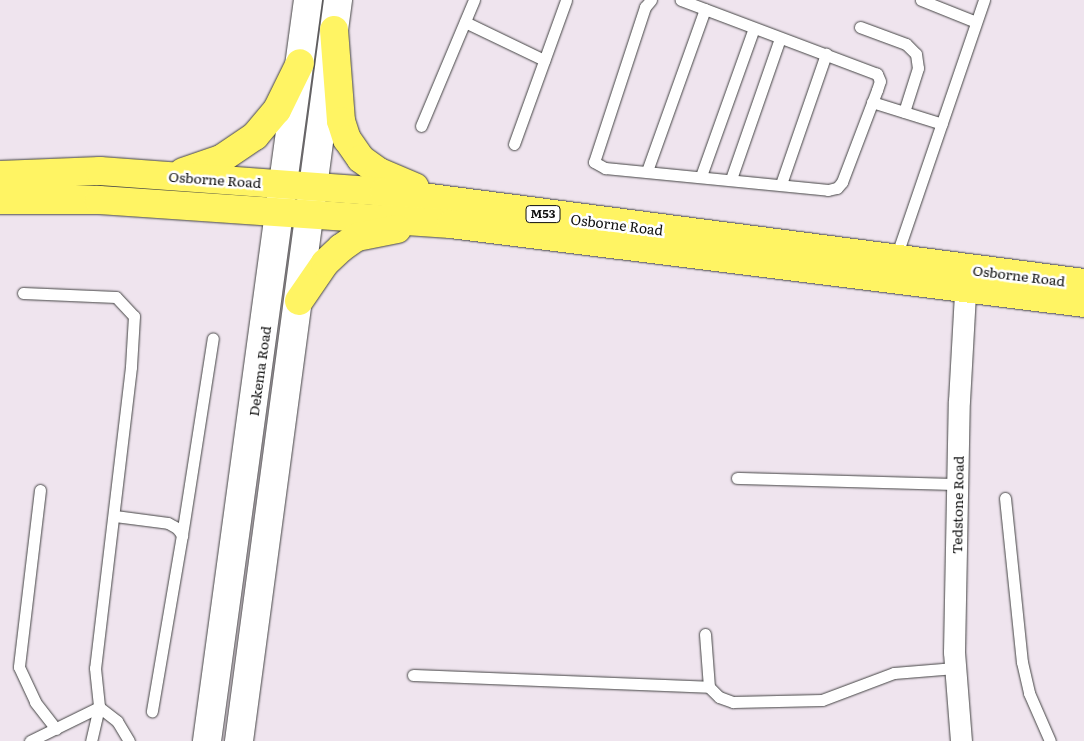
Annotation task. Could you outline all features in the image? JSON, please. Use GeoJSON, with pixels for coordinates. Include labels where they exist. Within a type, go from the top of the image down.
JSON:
{"type":"FeatureCollection","features":[{"type":"Feature","properties":{"kind":"main road"},"geometry":{"type":"LineString","coordinates":[[334,30],[341,121],[347,139],[361,158],[378,172],[453,213]]}},
{"type":"Feature","properties":{"kind":"main road"},"geometry":{"type":"LineString","coordinates":[[170,176],[221,159],[255,136],[278,110],[300,63]]}},
{"type":"Feature","properties":{"kind":"main road","name":"Osborne Road"},"geometry":{"type":"LineString","coordinates":[[0,175],[100,171],[315,186],[453,213],[966,279],[1084,303]]}},
{"type":"Feature","properties":{"kind":"main road","name":"Osborne Road"},"geometry":{"type":"LineString","coordinates":[[0,200],[99,200],[312,213],[453,213]]}},
{"type":"Feature","properties":{"kind":"main road"},"geometry":{"type":"LineString","coordinates":[[299,301],[324,264],[356,238],[376,231],[453,213]]}},
{"type":"Feature","properties":{"kind":"main road","name":"Osborne Road"},"geometry":{"type":"LineString","coordinates":[[966,279],[1084,283]]}},
{"type":"Feature","properties":{"kind":"street","name":"Dekema Road"},"geometry":{"type":"LineString","coordinates":[[207,741],[285,184],[308,0]]}},
{"type":"Feature","properties":{"kind":"street"},"geometry":{"type":"LineString","coordinates":[[240,741],[312,213],[338,0]]}},
{"type":"Feature","properties":{"kind":"street","name":"Tedstone Road"},"geometry":{"type":"LineString","coordinates":[[961,741],[955,668],[957,484],[966,279]]}},
{"type":"Feature","properties":{"kind":"lane"},"geometry":{"type":"LineString","coordinates":[[421,126],[474,0]]}},
{"type":"Feature","properties":{"kind":"lane"},"geometry":{"type":"LineString","coordinates":[[514,144],[566,0]]}},
{"type":"Feature","properties":{"kind":"lane"},"geometry":{"type":"LineString","coordinates":[[651,0],[645,6],[594,162],[605,168],[731,178],[828,190],[836,188],[842,182],[880,81],[877,74],[681,0]]}},
{"type":"Feature","properties":{"kind":"lane"},"geometry":{"type":"LineString","coordinates":[[921,0],[976,22]]}},
{"type":"Feature","properties":{"kind":"lane"},"geometry":{"type":"LineString","coordinates":[[891,270],[984,0]]}},
{"type":"Feature","properties":{"kind":"lane"},"geometry":{"type":"LineString","coordinates":[[647,171],[705,9]]}},
{"type":"Feature","properties":{"kind":"lane"},"geometry":{"type":"LineString","coordinates":[[465,22],[544,60]]}},
{"type":"Feature","properties":{"kind":"lane"},"geometry":{"type":"LineString","coordinates":[[860,27],[906,44],[916,54],[918,68],[904,112]]}},
{"type":"Feature","properties":{"kind":"lane"},"geometry":{"type":"LineString","coordinates":[[700,176],[754,28]]}},
{"type":"Feature","properties":{"kind":"lane"},"geometry":{"type":"LineString","coordinates":[[731,178],[780,38]]}},
{"type":"Feature","properties":{"kind":"lane"},"geometry":{"type":"LineString","coordinates":[[781,184],[826,54]]}},
{"type":"Feature","properties":{"kind":"lane"},"geometry":{"type":"LineString","coordinates":[[872,102],[942,124]]}},
{"type":"Feature","properties":{"kind":"lane"},"geometry":{"type":"LineString","coordinates":[[23,293],[116,297],[134,316],[135,338],[115,516],[95,668],[99,707],[91,741]]}},
{"type":"Feature","properties":{"kind":"lane"},"geometry":{"type":"LineString","coordinates":[[152,711],[214,338]]}},
{"type":"Feature","properties":{"kind":"lane"},"geometry":{"type":"LineString","coordinates":[[737,478],[957,484]]}},
{"type":"Feature","properties":{"kind":"lane"},"geometry":{"type":"LineString","coordinates":[[40,490],[18,667],[35,702],[56,728]]}},
{"type":"Feature","properties":{"kind":"lane"},"geometry":{"type":"LineString","coordinates":[[1005,498],[1022,662],[1029,693],[1050,741]]}},
{"type":"Feature","properties":{"kind":"lane"},"geometry":{"type":"LineString","coordinates":[[115,516],[168,523],[177,528],[182,535]]}},
{"type":"Feature","properties":{"kind":"lane"},"geometry":{"type":"LineString","coordinates":[[705,634],[709,687],[719,697],[733,702],[799,703],[838,696],[894,674],[955,668]]}},
{"type":"Feature","properties":{"kind":"lane"},"geometry":{"type":"LineString","coordinates":[[413,674],[709,687]]}},
{"type":"Feature","properties":{"kind":"lane"},"geometry":{"type":"LineString","coordinates":[[30,741],[99,707]]}},
{"type":"Feature","properties":{"kind":"lane"},"geometry":{"type":"LineString","coordinates":[[99,707],[117,721],[129,741]]}},
{"type":"Feature","properties":{"kind":"shaded area"},"geometry":{"type":"Polygon","coordinates":[[[0,0],[1084,0],[1084,741],[0,741],[0,0]]]}}]}
